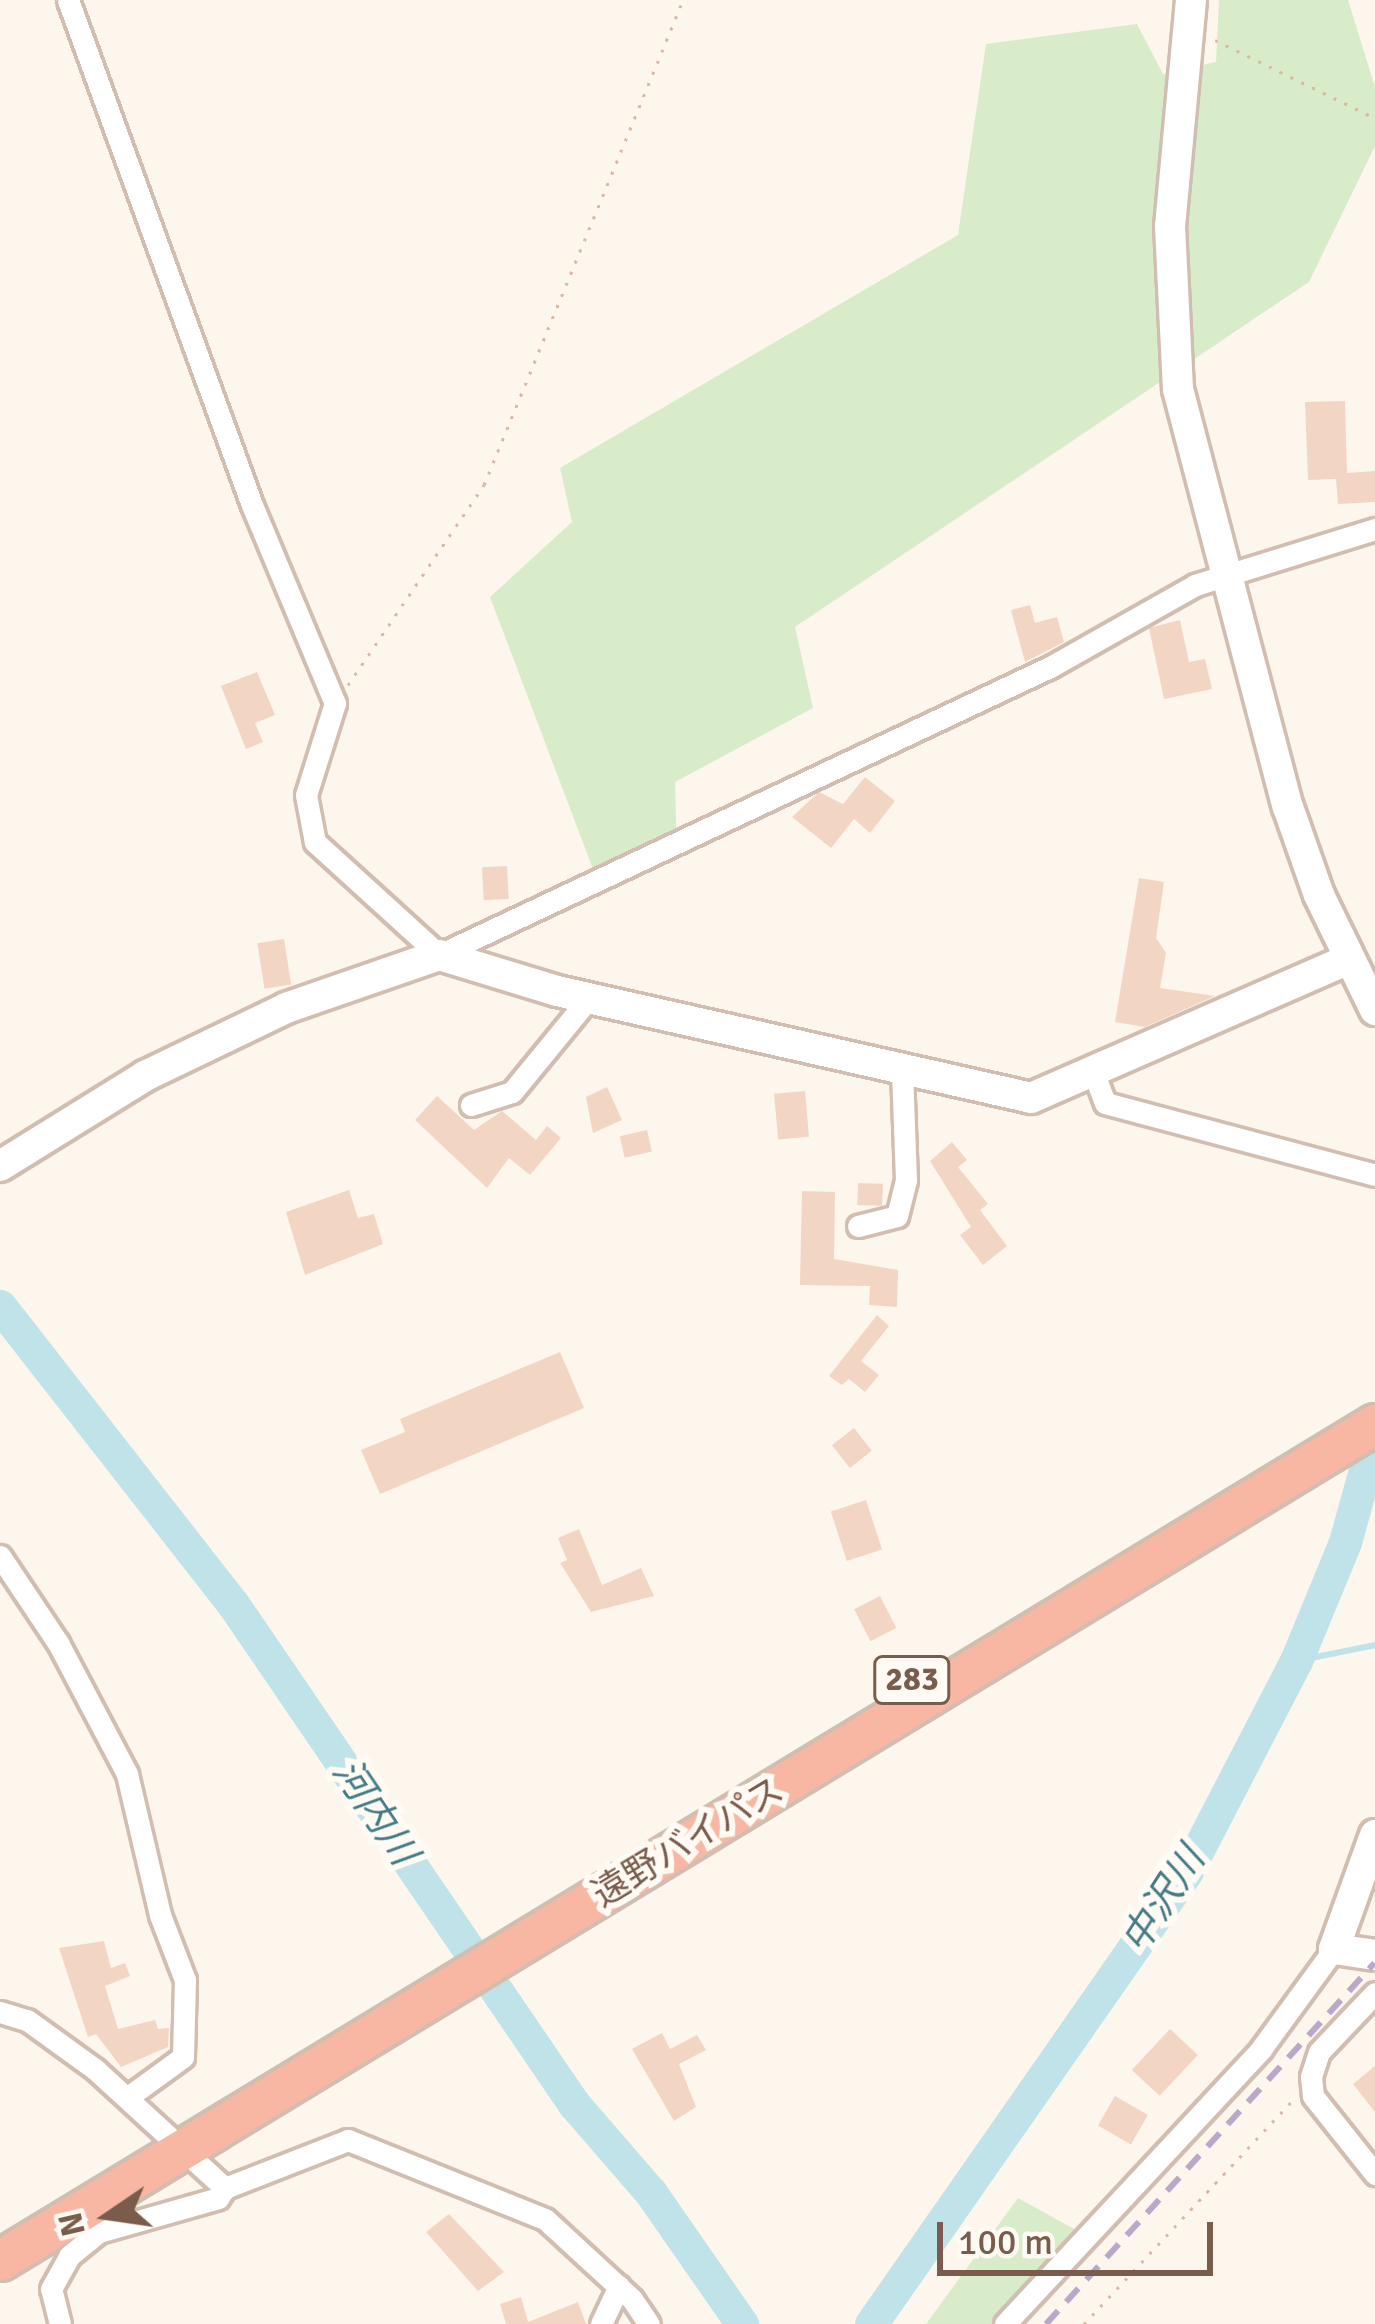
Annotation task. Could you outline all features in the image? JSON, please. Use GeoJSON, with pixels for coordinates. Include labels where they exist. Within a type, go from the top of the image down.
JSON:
{"type":"FeatureCollection","features":[{"type":"Feature","properties":{"kind":"highway","name":"遠野バイパス"},"geometry":{"type":"LineString","coordinates":[[0,2235],[173,2142],[1349,1431],[1375,1399]]}},
{"type":"Feature","properties":{"kind":"highway","name":"遠野バイパス"},"geometry":{"type":"LineString","coordinates":[[0,2260],[173,2142]]}},
{"type":"Feature","properties":{"kind":"street"},"geometry":{"type":"LineString","coordinates":[[68,0],[252,505],[335,703],[306,795],[315,842],[439,955],[589,998],[1031,1098],[1347,960]]}},
{"type":"Feature","properties":{"kind":"street"},"geometry":{"type":"LineString","coordinates":[[1191,0],[1171,327],[1222,574],[1288,807],[1347,960],[1375,1010]]}},
{"type":"Feature","properties":{"kind":"street"},"geometry":{"type":"LineString","coordinates":[[4,1154],[146,1076],[286,1008],[439,955],[1052,666],[1222,574],[1375,529]]}},
{"type":"Feature","properties":{"kind":"street"},"geometry":{"type":"LineString","coordinates":[[471,1105],[512,1092],[589,998]]}},
{"type":"Feature","properties":{"kind":"street"},"geometry":{"type":"LineString","coordinates":[[858,1226],[897,1216],[906,1180],[902,1069]]}},
{"type":"Feature","properties":{"kind":"street"},"geometry":{"type":"LineString","coordinates":[[1094,1074],[1105,1103],[1375,1175]]}},
{"type":"Feature","properties":{"kind":"street"},"geometry":{"type":"LineString","coordinates":[[0,1556],[58,1643],[127,1774],[160,1915],[185,1980],[183,2057],[128,2097]]}},
{"type":"Feature","properties":{"kind":"street"},"geometry":{"type":"LineString","coordinates":[[1005,2324],[1361,1948],[1375,1835]]}},
{"type":"Feature","properties":{"kind":"street"},"geometry":{"type":"LineString","coordinates":[[1375,1993],[1319,2052],[1311,2077],[1313,2096],[1375,2174]]}},
{"type":"Feature","properties":{"kind":"street"},"geometry":{"type":"LineString","coordinates":[[0,2012],[27,2020],[128,2097],[225,2188]]}},
{"type":"Feature","properties":{"kind":"street"},"geometry":{"type":"LineString","coordinates":[[60,2324],[51,2289],[69,2256],[99,2231],[218,2198],[225,2188],[348,2140],[545,2219],[619,2286],[649,2324]]}},
{"type":"Feature","properties":{"kind":"street"},"geometry":{"type":"LineString","coordinates":[[601,2324],[619,2286]]}},
{"type":"Feature","properties":{"kind":"path"},"geometry":{"type":"LineString","coordinates":[[335,703],[484,485],[683,0]]}},
{"type":"Feature","properties":{"kind":"path"},"geometry":{"type":"LineString","coordinates":[[1187,32],[1328,89],[1375,118]]}},
{"type":"Feature","properties":{"kind":"path"},"geometry":{"type":"LineString","coordinates":[[1084,2324],[1311,2077]]}},
{"type":"Feature","properties":{"kind":"green space"},"geometry":{"type":"Polygon","coordinates":[[[1219,0],[1348,0],[1375,87],[1375,146],[1309,282],[795,627],[813,708],[675,782],[677,853],[599,885],[490,597],[572,522],[560,468],[958,235],[986,44],[1137,24],[1163,74],[1216,62],[1219,0]]]}},
{"type":"Feature","properties":{"kind":"green space"},"geometry":{"type":"Polygon","coordinates":[[[1018,2198],[1076,2230],[991,2324],[926,2324],[1018,2198]]]}},
{"type":"Feature","properties":{"kind":"building"},"geometry":{"type":"Polygon","coordinates":[[[1345,401],[1347,473],[1375,471],[1375,502],[1338,504],[1336,479],[1308,480],[1305,402],[1345,401]]]}},
{"type":"Feature","properties":{"kind":"building"},"geometry":{"type":"Polygon","coordinates":[[[1030,605],[1035,623],[1057,617],[1064,642],[1025,662],[1011,610],[1030,605]]]}},
{"type":"Feature","properties":{"kind":"building"},"geometry":{"type":"Polygon","coordinates":[[[1180,620],[1189,662],[1205,659],[1212,689],[1164,699],[1149,628],[1180,620]]]}},
{"type":"Feature","properties":{"kind":"building"},"geometry":{"type":"Polygon","coordinates":[[[257,672],[275,715],[255,723],[263,742],[246,749],[221,686],[257,672]]]}},
{"type":"Feature","properties":{"kind":"building"},"geometry":{"type":"Polygon","coordinates":[[[865,777],[895,801],[870,833],[854,819],[831,848],[792,817],[819,792],[843,804],[865,777]]]}},
{"type":"Feature","properties":{"kind":"building"},"geometry":{"type":"Polygon","coordinates":[[[507,866],[509,899],[484,900],[482,867],[507,866]]]}},
{"type":"Feature","properties":{"kind":"building"},"geometry":{"type":"Polygon","coordinates":[[[1139,878],[1164,882],[1156,938],[1166,953],[1160,988],[1215,996],[1145,1027],[1115,1022],[1139,878]]]}},
{"type":"Feature","properties":{"kind":"building"},"geometry":{"type":"Polygon","coordinates":[[[284,939],[291,984],[265,989],[257,943],[284,939]]]}},
{"type":"Feature","properties":{"kind":"building"},"geometry":{"type":"Polygon","coordinates":[[[607,1087],[622,1120],[593,1133],[586,1097],[607,1087]]]}},
{"type":"Feature","properties":{"kind":"building"},"geometry":{"type":"Polygon","coordinates":[[[805,1091],[809,1137],[778,1140],[774,1094],[805,1091]]]}},
{"type":"Feature","properties":{"kind":"building"},"geometry":{"type":"Polygon","coordinates":[[[437,1096],[474,1130],[502,1111],[536,1140],[547,1126],[561,1138],[530,1175],[509,1158],[487,1188],[415,1120],[437,1096]]]}},
{"type":"Feature","properties":{"kind":"building"},"geometry":{"type":"Polygon","coordinates":[[[647,1130],[652,1151],[625,1158],[620,1136],[647,1130]]]}},
{"type":"Feature","properties":{"kind":"building"},"geometry":{"type":"Polygon","coordinates":[[[952,1142],[967,1160],[958,1167],[988,1204],[980,1210],[1007,1246],[983,1265],[960,1235],[971,1227],[930,1161],[952,1142]]]}},
{"type":"Feature","properties":{"kind":"building"},"geometry":{"type":"Polygon","coordinates":[[[858,1183],[883,1184],[882,1206],[857,1205],[858,1183]]]}},
{"type":"Feature","properties":{"kind":"building"},"geometry":{"type":"Polygon","coordinates":[[[349,1190],[358,1218],[374,1214],[383,1244],[305,1275],[286,1212],[349,1190]]]}},
{"type":"Feature","properties":{"kind":"building"},"geometry":{"type":"Polygon","coordinates":[[[802,1191],[835,1192],[834,1259],[898,1270],[897,1307],[869,1305],[870,1286],[800,1285],[802,1191]]]}},
{"type":"Feature","properties":{"kind":"building"},"geometry":{"type":"Polygon","coordinates":[[[877,1315],[889,1326],[861,1361],[879,1375],[865,1392],[849,1379],[842,1385],[829,1376],[877,1315]]]}},
{"type":"Feature","properties":{"kind":"building"},"geometry":{"type":"Polygon","coordinates":[[[560,1352],[584,1408],[380,1494],[361,1450],[405,1432],[400,1419],[560,1352]]]}},
{"type":"Feature","properties":{"kind":"building"},"geometry":{"type":"Polygon","coordinates":[[[854,1428],[872,1451],[850,1468],[832,1445],[854,1428]]]}},
{"type":"Feature","properties":{"kind":"building"},"geometry":{"type":"Polygon","coordinates":[[[866,1500],[882,1549],[847,1561],[831,1511],[866,1500]]]}},
{"type":"Feature","properties":{"kind":"building"},"geometry":{"type":"Polygon","coordinates":[[[579,1529],[602,1585],[641,1568],[654,1596],[591,1612],[560,1563],[567,1560],[558,1538],[579,1529]]]}},
{"type":"Feature","properties":{"kind":"building"},"geometry":{"type":"Polygon","coordinates":[[[880,1596],[896,1628],[871,1641],[854,1609],[880,1596]]]}},
{"type":"Feature","properties":{"kind":"building"},"geometry":{"type":"Polygon","coordinates":[[[104,1941],[111,1968],[125,1963],[130,1976],[105,1986],[118,2029],[155,2020],[158,2029],[169,2028],[168,2047],[121,2067],[96,2034],[88,2037],[59,1948],[104,1941]]]}},
{"type":"Feature","properties":{"kind":"building"},"geometry":{"type":"Polygon","coordinates":[[[1170,2029],[1198,2055],[1160,2096],[1132,2070],[1170,2029]]]}},
{"type":"Feature","properties":{"kind":"building"},"geometry":{"type":"Polygon","coordinates":[[[662,2033],[670,2049],[697,2035],[706,2050],[679,2064],[696,2107],[674,2121],[632,2049],[662,2033]]]}},
{"type":"Feature","properties":{"kind":"building"},"geometry":{"type":"Polygon","coordinates":[[[1375,2066],[1375,2112],[1353,2084],[1375,2066]]]}},
{"type":"Feature","properties":{"kind":"building"},"geometry":{"type":"Polygon","coordinates":[[[1115,2096],[1148,2115],[1131,2144],[1098,2125],[1115,2096]]]}},
{"type":"Feature","properties":{"kind":"building"},"geometry":{"type":"Polygon","coordinates":[[[449,2214],[504,2272],[478,2291],[426,2232],[449,2214]]]}},
{"type":"Feature","properties":{"kind":"building"},"geometry":{"type":"Polygon","coordinates":[[[521,2297],[528,2322],[578,2302],[586,2324],[506,2324],[500,2304],[521,2297]]]}},
{"type":"Feature","properties":{"kind":"waterway","name":"河内川"},"geometry":{"type":"LineString","coordinates":[[0,1306],[233,1604],[574,2104],[651,2193],[742,2324]]}},
{"type":"Feature","properties":{"kind":"waterway","name":"中沢川"},"geometry":{"type":"LineString","coordinates":[[871,2324],[1187,1871],[1296,1661],[1345,1542],[1375,1434]]}},
{"type":"Feature","properties":{"kind":"waterway"},"geometry":{"type":"LineString","coordinates":[[1296,1661],[1375,1645]]}},
{"type":"Feature","properties":{"kind":"railway"},"geometry":{"type":"LineString","coordinates":[[1046,2324],[1375,1963]]}}]}
